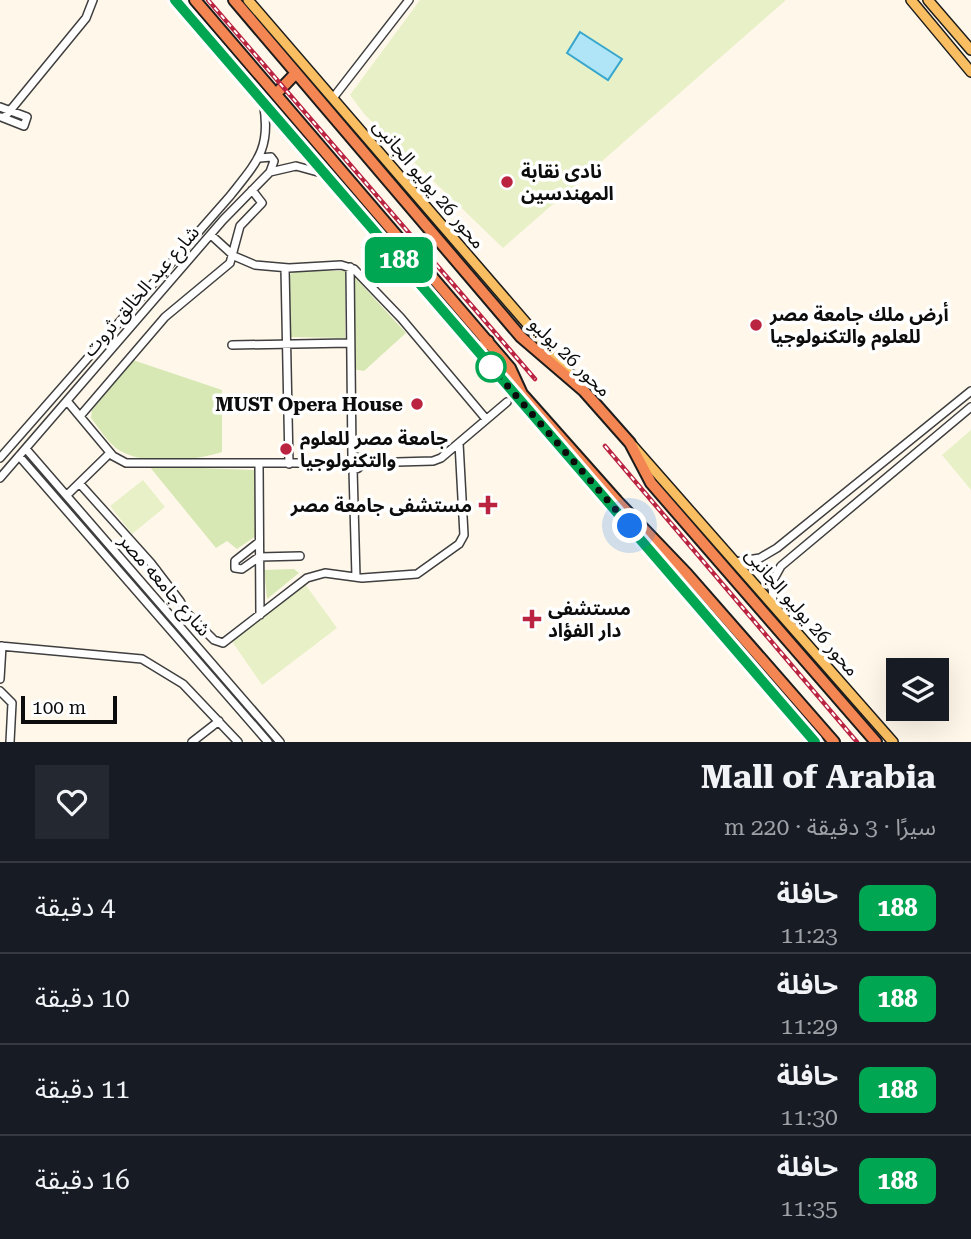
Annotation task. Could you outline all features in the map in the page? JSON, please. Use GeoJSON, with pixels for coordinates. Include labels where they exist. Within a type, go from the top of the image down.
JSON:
{"type":"FeatureCollection","features":[{"type":"Feature","properties":{"kind":"highway"},"geometry":{"type":"LineString","coordinates":[[195,0],[488,341],[510,368],[522,394],[581,464],[687,574],[834,742]]}},
{"type":"Feature","properties":{"kind":"highway","name":"محور 26 يوليو"},"geometry":{"type":"LineString","coordinates":[[241,3],[296,73],[493,295],[522,337],[584,391],[630,443],[651,482],[876,742]]}},
{"type":"Feature","properties":{"kind":"highway"},"geometry":{"type":"LineString","coordinates":[[276,94],[296,73]]}},
{"type":"Feature","properties":{"kind":"highway"},"geometry":{"type":"LineString","coordinates":[[477,351],[488,341]]}},
{"type":"Feature","properties":{"kind":"main road"},"geometry":{"type":"LineString","coordinates":[[175,0],[477,351],[581,464],[815,742]]}},
{"type":"Feature","properties":{"kind":"main road"},"geometry":{"type":"LineString","coordinates":[[911,0],[969,69]]}},
{"type":"Feature","properties":{"kind":"main road"},"geometry":{"type":"LineString","coordinates":[[928,0],[971,50]]}},
{"type":"Feature","properties":{"kind":"main road","name":"محور 26 يوليو الجانبى"},"geometry":{"type":"LineString","coordinates":[[241,3],[333,98],[493,295]]}},
{"type":"Feature","properties":{"kind":"main road"},"geometry":{"type":"LineString","coordinates":[[945,41],[953,40],[955,31]]}},
{"type":"Feature","properties":{"kind":"main road"},"geometry":{"type":"LineString","coordinates":[[969,69],[967,60],[971,57]]}},
{"type":"Feature","properties":{"kind":"main road","name":"محور 26 يوليو الجانبى"},"geometry":{"type":"LineString","coordinates":[[630,443],[893,742]]}},
{"type":"Feature","properties":{"kind":"street"},"geometry":{"type":"LineString","coordinates":[[0,107],[10,111],[27,117],[24,126],[2,118],[10,111],[86,18],[93,0]]}},
{"type":"Feature","properties":{"kind":"street"},"geometry":{"type":"LineString","coordinates":[[333,98],[409,0]]}},
{"type":"Feature","properties":{"kind":"street"},"geometry":{"type":"LineString","coordinates":[[260,158],[266,135],[262,101]]}},
{"type":"Feature","properties":{"kind":"street"},"geometry":{"type":"LineString","coordinates":[[260,158],[265,155],[274,161],[270,172]]}},
{"type":"Feature","properties":{"kind":"street","name":"شارع عبد الخالق ثروت"},"geometry":{"type":"LineString","coordinates":[[0,458],[230,196],[260,158]]}},
{"type":"Feature","properties":{"kind":"street"},"geometry":{"type":"LineString","coordinates":[[270,172],[296,166],[326,174]]}},
{"type":"Feature","properties":{"kind":"street","name":"شارع عبد الخالق ثروت"},"geometry":{"type":"LineString","coordinates":[[0,478],[211,235],[270,172]]}},
{"type":"Feature","properties":{"kind":"street"},"geometry":{"type":"LineString","coordinates":[[81,415],[165,317],[223,271],[234,256],[240,226],[262,202],[252,190]]}},
{"type":"Feature","properties":{"kind":"street"},"geometry":{"type":"LineString","coordinates":[[211,235],[234,256],[262,267],[350,267],[401,318],[486,419]]}},
{"type":"Feature","properties":{"kind":"street"},"geometry":{"type":"LineString","coordinates":[[350,267],[351,463],[356,577]]}},
{"type":"Feature","properties":{"kind":"street"},"geometry":{"type":"LineString","coordinates":[[285,268],[289,464]]}},
{"type":"Feature","properties":{"kind":"street"},"geometry":{"type":"LineString","coordinates":[[232,345],[350,343]]}},
{"type":"Feature","properties":{"kind":"street"},"geometry":{"type":"LineString","coordinates":[[735,562],[760,558],[777,548],[971,391]]}},
{"type":"Feature","properties":{"kind":"street"},"geometry":{"type":"LineString","coordinates":[[67,401],[110,453],[121,461],[140,464],[259,465],[351,463],[359,458],[361,463],[433,461],[459,443],[507,402]]}},
{"type":"Feature","properties":{"kind":"street"},"geometry":{"type":"LineString","coordinates":[[773,605],[772,582],[781,566],[971,407]]}},
{"type":"Feature","properties":{"kind":"street"},"geometry":{"type":"LineString","coordinates":[[80,484],[150,562],[180,601],[184,611],[217,643],[226,642],[307,578],[325,573],[356,577],[418,575],[463,541],[459,443]]}},
{"type":"Feature","properties":{"kind":"street","name":"شارع جامعه مصر"},"geometry":{"type":"LineString","coordinates":[[26,449],[280,742]]}},
{"type":"Feature","properties":{"kind":"street"},"geometry":{"type":"LineString","coordinates":[[67,495],[110,453]]}},
{"type":"Feature","properties":{"kind":"street","name":"شارع جامعه مصر"},"geometry":{"type":"LineString","coordinates":[[19,456],[268,742]]}},
{"type":"Feature","properties":{"kind":"street"},"geometry":{"type":"LineString","coordinates":[[259,465],[260,615]]}},
{"type":"Feature","properties":{"kind":"street"},"geometry":{"type":"LineString","coordinates":[[259,542],[235,561],[235,568],[242,569],[259,557],[300,556]]}},
{"type":"Feature","properties":{"kind":"street"},"geometry":{"type":"LineString","coordinates":[[0,679],[1,646],[142,659],[183,684],[238,742]]}},
{"type":"Feature","properties":{"kind":"street"},"geometry":{"type":"LineString","coordinates":[[0,691],[12,703],[10,742]]}},
{"type":"Feature","properties":{"kind":"street"},"geometry":{"type":"LineString","coordinates":[[192,742],[219,722]]}},
{"type":"Feature","properties":{"kind":"green space","name":"نادى نقابة المهندسين"},"geometry":{"type":"Polygon","coordinates":[[[420,0],[786,0],[503,248],[365,115],[350,95],[420,0]]]}},
{"type":"Feature","properties":{"kind":"green space"},"geometry":{"type":"Polygon","coordinates":[[[293,271],[345,271],[345,338],[290,337],[288,279],[293,271]]]}},
{"type":"Feature","properties":{"kind":"green space"},"geometry":{"type":"Polygon","coordinates":[[[351,273],[406,333],[364,371],[352,369],[351,273]]]}},
{"type":"Feature","properties":{"kind":"green space"},"geometry":{"type":"Polygon","coordinates":[[[133,360],[222,390],[222,452],[183,460],[153,460],[127,454],[109,441],[91,418],[92,410],[133,360]]]}},
{"type":"Feature","properties":{"kind":"green space"},"geometry":{"type":"Polygon","coordinates":[[[971,430],[971,490],[942,455],[971,430]]]}},
{"type":"Feature","properties":{"kind":"green space"},"geometry":{"type":"Polygon","coordinates":[[[149,466],[254,470],[256,536],[237,549],[227,541],[216,548],[149,466]]]}},
{"type":"Feature","properties":{"kind":"green space"},"geometry":{"type":"Polygon","coordinates":[[[143,480],[165,507],[132,534],[110,506],[143,480]]]}},
{"type":"Feature","properties":{"kind":"green space"},"geometry":{"type":"Polygon","coordinates":[[[294,569],[299,573],[267,599],[264,570],[294,569]]]}},
{"type":"Feature","properties":{"kind":"green space"},"geometry":{"type":"Polygon","coordinates":[[[305,584],[337,628],[262,685],[231,640],[305,584]]]}},
{"type":"Feature","properties":{"kind":"water"},"geometry":{"type":"Polygon","coordinates":[[[580,32],[622,59],[608,80],[567,53],[580,32]]]}},
{"type":"Feature","properties":{"kind":"railway"},"geometry":{"type":"LineString","coordinates":[[208,0],[535,379]]}},
{"type":"Feature","properties":{"kind":"railway"},"geometry":{"type":"LineString","coordinates":[[605,446],[857,742]]}},
{"type":"Feature","properties":{"kind":"bus line","name":"188"},"geometry":{"type":"LineString","coordinates":[[175,0],[815,742]]}},
{"type":"Feature","properties":{"kind":"place","name":"نادى نقابة المهندسين"},"geometry":{"type":"Point","coordinates":[507,182]}},
{"type":"Feature","properties":{"kind":"place","name":"أرض ملك جامعة مصر للعلوم والتكنولوجيا"},"geometry":{"type":"Point","coordinates":[756,325]}},
{"type":"Feature","properties":{"kind":"place","name":"MUST Opera House"},"geometry":{"type":"Point","coordinates":[417,404]}},
{"type":"Feature","properties":{"kind":"place","name":"جامعة مصر للعلوم والتكنولوجيا"},"geometry":{"type":"Point","coordinates":[286,449]}},
{"type":"Feature","properties":{"kind":"place","name":"مستشفى جامعة مصر"},"geometry":{"type":"Point","coordinates":[488,505]}},
{"type":"Feature","properties":{"kind":"place","name":"مستشفى دار الفؤاد"},"geometry":{"type":"Point","coordinates":[532,619]}},
{"type":"Feature","properties":{"kind":"route"},"geometry":{"type":"LineString","coordinates":[[491,367],[630,526]]}}]}
